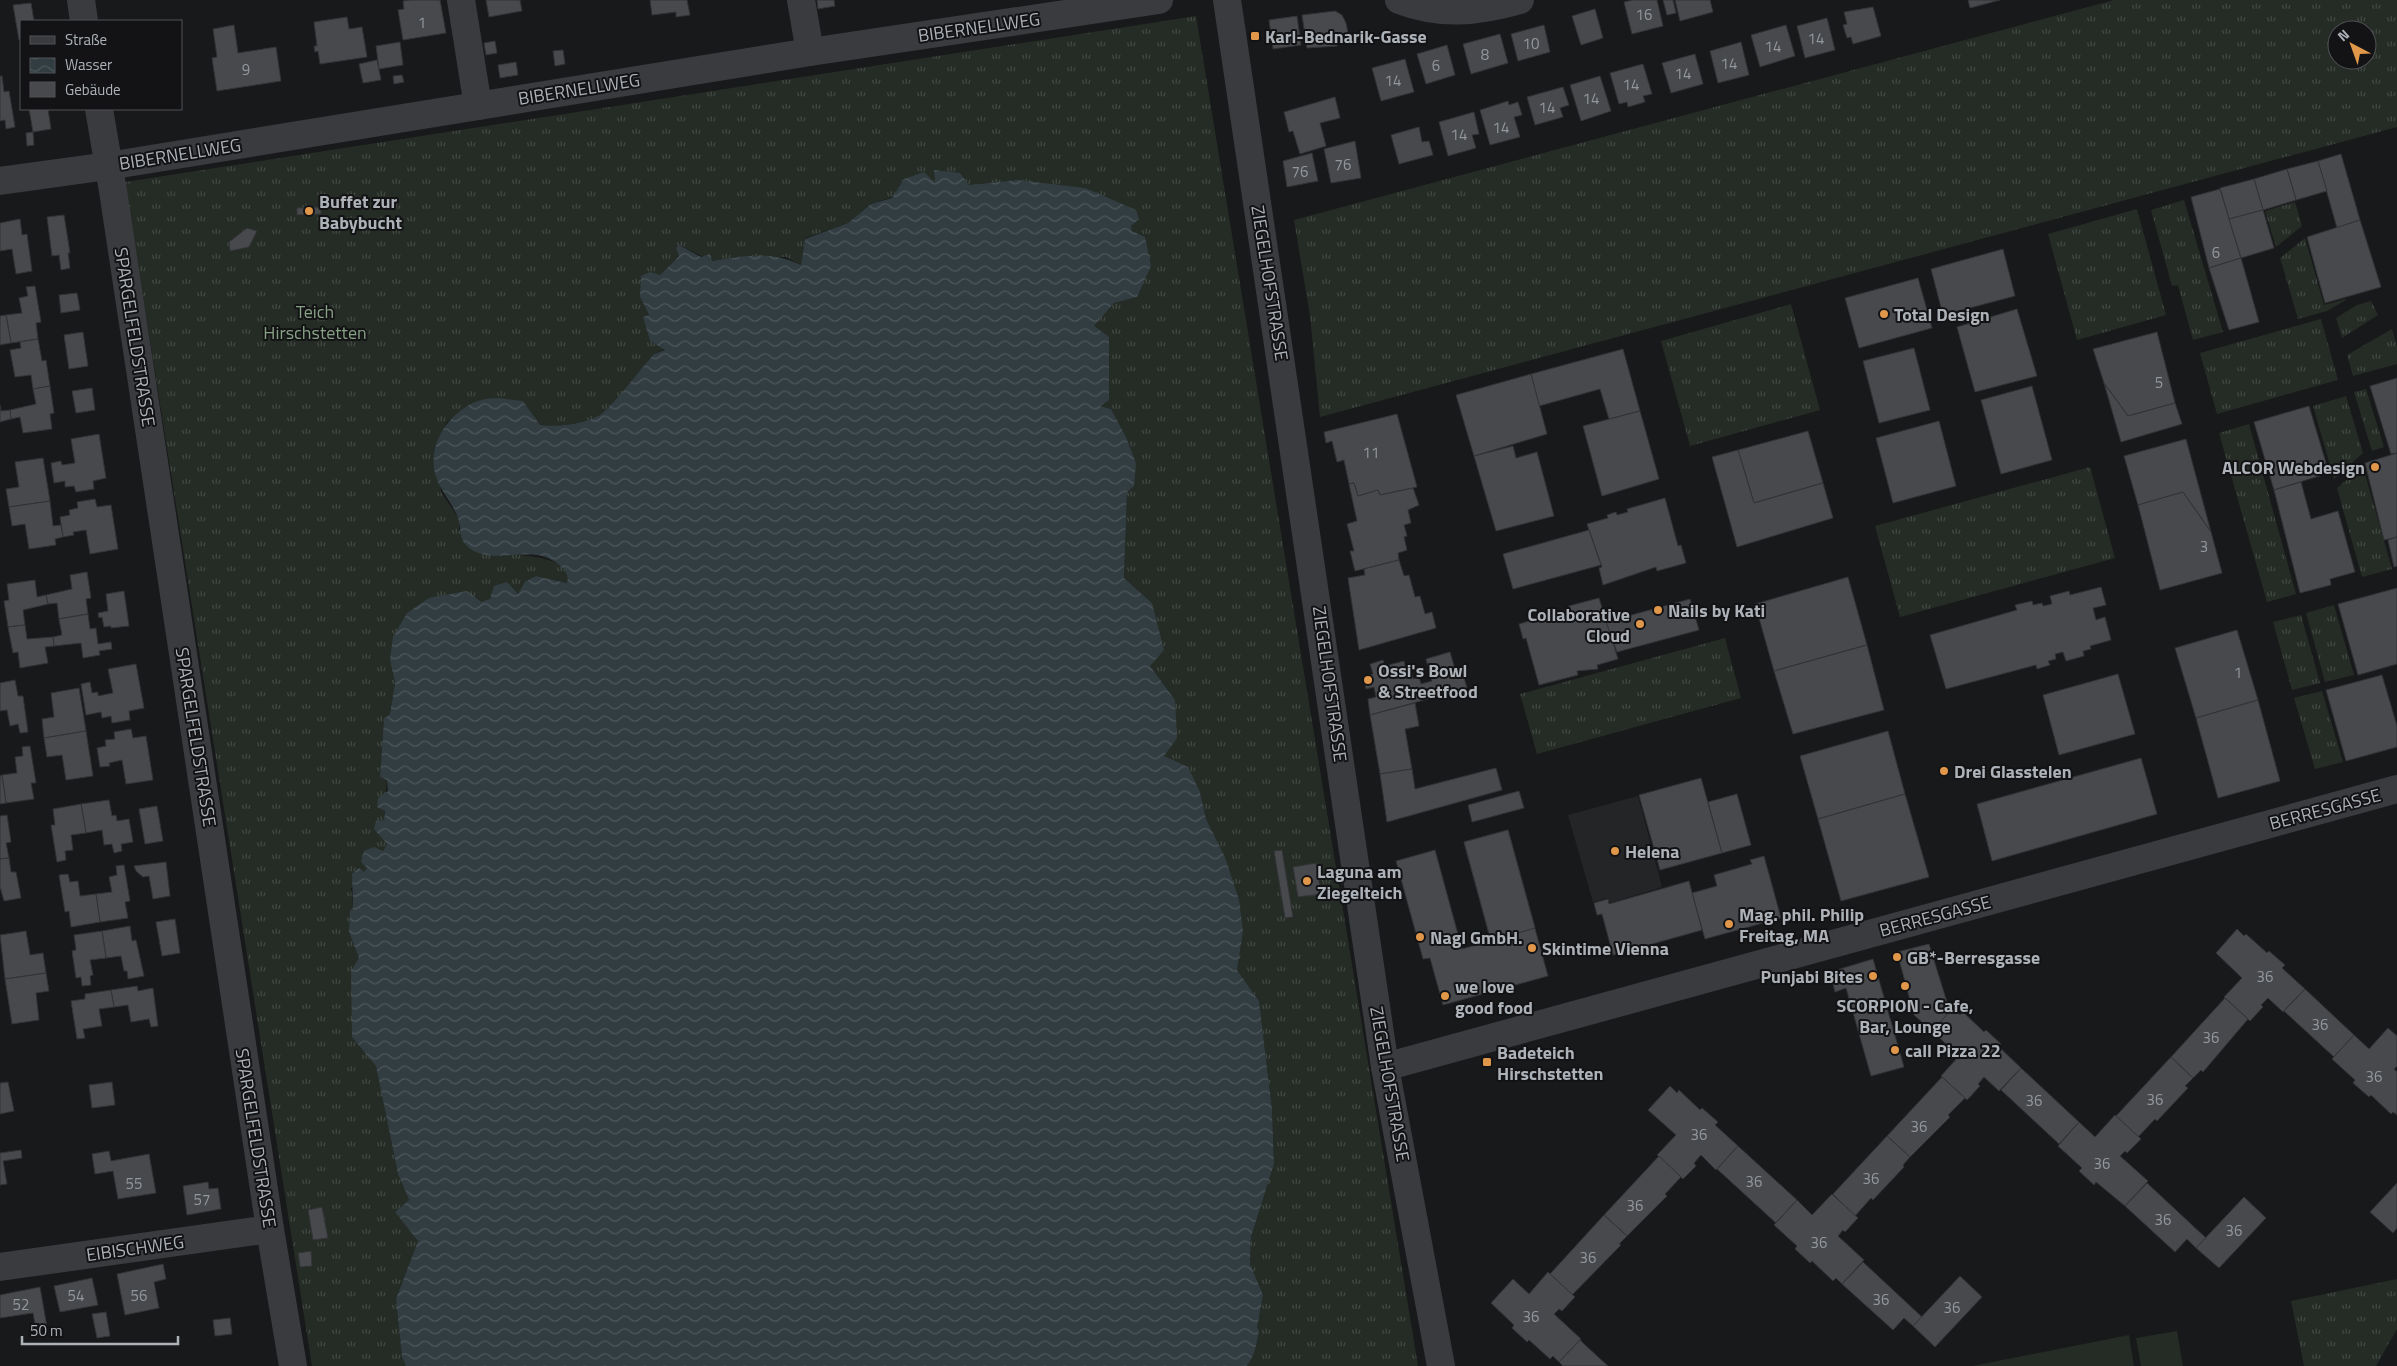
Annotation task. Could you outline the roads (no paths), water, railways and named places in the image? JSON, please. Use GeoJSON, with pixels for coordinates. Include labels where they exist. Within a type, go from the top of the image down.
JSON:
{"type":"FeatureCollection","features":[{"type":"Feature","properties":{"kind":"street"},"geometry":{"type":"LineString","coordinates":[[81,0],[84,20]]}},
{"type":"Feature","properties":{"kind":"street"},"geometry":{"type":"LineString","coordinates":[[461,0],[478,106]]}},
{"type":"Feature","properties":{"kind":"street"},"geometry":{"type":"LineString","coordinates":[[801,0],[810,52]]}},
{"type":"Feature","properties":{"kind":"street","name":"BIBERNELLWEG"},"geometry":{"type":"LineString","coordinates":[[0,182],[810,52],[1159,0]]}},
{"type":"Feature","properties":{"kind":"street","name":"ZIEGELHOFSTRASSE"},"geometry":{"type":"LineString","coordinates":[[1227,0],[1386,1067],[1441,1366]]}},
{"type":"Feature","properties":{"kind":"street"},"geometry":{"type":"LineString","coordinates":[[1399,0],[1419,8],[1448,11],[1488,9],[1520,0]]}},
{"type":"Feature","properties":{"kind":"street","name":"SPARGELFELDSTRASSE"},"geometry":{"type":"LineString","coordinates":[[99,110],[270,1230],[293,1366]]}},
{"type":"Feature","properties":{"kind":"street","name":"BERRESGASSE"},"geometry":{"type":"LineString","coordinates":[[1386,1067],[2397,789]]}},
{"type":"Feature","properties":{"kind":"street","name":"EIBISCHWEG"},"geometry":{"type":"LineString","coordinates":[[0,1267],[270,1230]]}},
{"type":"Feature","properties":{"kind":"water"},"geometry":{"type":"Polygon","coordinates":[[[934,170],[960,173],[969,185],[1017,180],[1085,188],[1136,210],[1139,219],[1131,226],[1132,231],[1145,237],[1151,266],[1137,297],[1114,303],[1094,326],[1109,337],[1109,400],[1100,406],[1111,409],[1126,437],[1136,463],[1134,486],[1127,492],[1124,578],[1152,603],[1164,650],[1150,666],[1175,700],[1177,738],[1164,756],[1188,767],[1200,792],[1206,819],[1225,857],[1239,900],[1243,932],[1237,970],[1259,1001],[1272,1109],[1274,1164],[1251,1237],[1250,1264],[1263,1295],[1257,1328],[1259,1330],[1252,1358],[1247,1366],[406,1366],[402,1357],[396,1299],[418,1241],[395,1212],[409,1200],[398,1174],[376,1066],[352,1037],[351,971],[359,958],[349,932],[350,911],[353,908],[352,874],[359,868],[364,872],[367,868],[361,862],[364,851],[374,847],[383,851],[387,844],[374,829],[376,821],[384,820],[385,811],[377,807],[378,798],[388,791],[387,780],[380,777],[384,719],[390,714],[395,683],[390,660],[393,637],[407,613],[429,598],[467,591],[481,602],[490,599],[494,586],[507,582],[518,594],[525,582],[536,576],[567,583],[568,579],[562,567],[545,557],[536,555],[484,555],[475,552],[464,543],[459,521],[435,474],[435,449],[439,438],[453,417],[473,403],[485,399],[499,398],[523,401],[540,425],[571,424],[587,421],[600,415],[619,396],[654,354],[665,350],[650,341],[643,317],[649,315],[640,297],[641,276],[650,272],[660,275],[679,256],[676,248],[679,245],[701,257],[710,254],[712,261],[747,256],[768,256],[789,260],[801,265],[805,239],[848,223],[871,204],[892,198],[904,179],[924,172],[935,183],[934,170]]]}},
{"type":"Feature","properties":{"kind":"place","name":"Karl-Bednarik-Gasse"},"geometry":{"type":"Point","coordinates":[1255,36]}},
{"type":"Feature","properties":{"kind":"place","name":"Buffet zur Babybucht"},"geometry":{"type":"Point","coordinates":[309,211]}},
{"type":"Feature","properties":{"kind":"place","name":"Total Design"},"geometry":{"type":"Point","coordinates":[1884,314]}},
{"type":"Feature","properties":{"kind":"place","name":"ALCOR Webdesign"},"geometry":{"type":"Point","coordinates":[2375,467]}},
{"type":"Feature","properties":{"kind":"place","name":"Nails by Kati"},"geometry":{"type":"Point","coordinates":[1658,610]}},
{"type":"Feature","properties":{"kind":"place","name":"Collaborative Cloud"},"geometry":{"type":"Point","coordinates":[1640,624]}},
{"type":"Feature","properties":{"kind":"place","name":"Ossi's Bowl & Streetfood"},"geometry":{"type":"Point","coordinates":[1368,680]}},
{"type":"Feature","properties":{"kind":"place","name":"Drei Glasstelen"},"geometry":{"type":"Point","coordinates":[1944,771]}},
{"type":"Feature","properties":{"kind":"place","name":"Helena"},"geometry":{"type":"Point","coordinates":[1615,851]}},
{"type":"Feature","properties":{"kind":"place","name":"Laguna am Ziegelteich"},"geometry":{"type":"Point","coordinates":[1307,881]}},
{"type":"Feature","properties":{"kind":"place","name":"Mag. phil. Philip Freitag, MA"},"geometry":{"type":"Point","coordinates":[1729,924]}},
{"type":"Feature","properties":{"kind":"place","name":"Nagl GmbH."},"geometry":{"type":"Point","coordinates":[1420,937]}},
{"type":"Feature","properties":{"kind":"place","name":"Skintime Vienna"},"geometry":{"type":"Point","coordinates":[1532,948]}},
{"type":"Feature","properties":{"kind":"place","name":"GB*-Berresgasse"},"geometry":{"type":"Point","coordinates":[1897,957]}},
{"type":"Feature","properties":{"kind":"place","name":"Punjabi Bites"},"geometry":{"type":"Point","coordinates":[1873,976]}},
{"type":"Feature","properties":{"kind":"place","name":"SCORPION - Cafe, Bar, Lounge"},"geometry":{"type":"Point","coordinates":[1905,986]}},
{"type":"Feature","properties":{"kind":"place","name":"we love good food"},"geometry":{"type":"Point","coordinates":[1445,996]}},
{"type":"Feature","properties":{"kind":"place","name":"call Pizza 22"},"geometry":{"type":"Point","coordinates":[1895,1050]}},
{"type":"Feature","properties":{"kind":"place","name":"Badeteich Hirschstetten"},"geometry":{"type":"Point","coordinates":[1487,1062]}},
{"type":"Feature","properties":{"kind":"park label","name":"Teich Hirschstetten"},"geometry":{"type":"Point","coordinates":[315,321]}}]}
